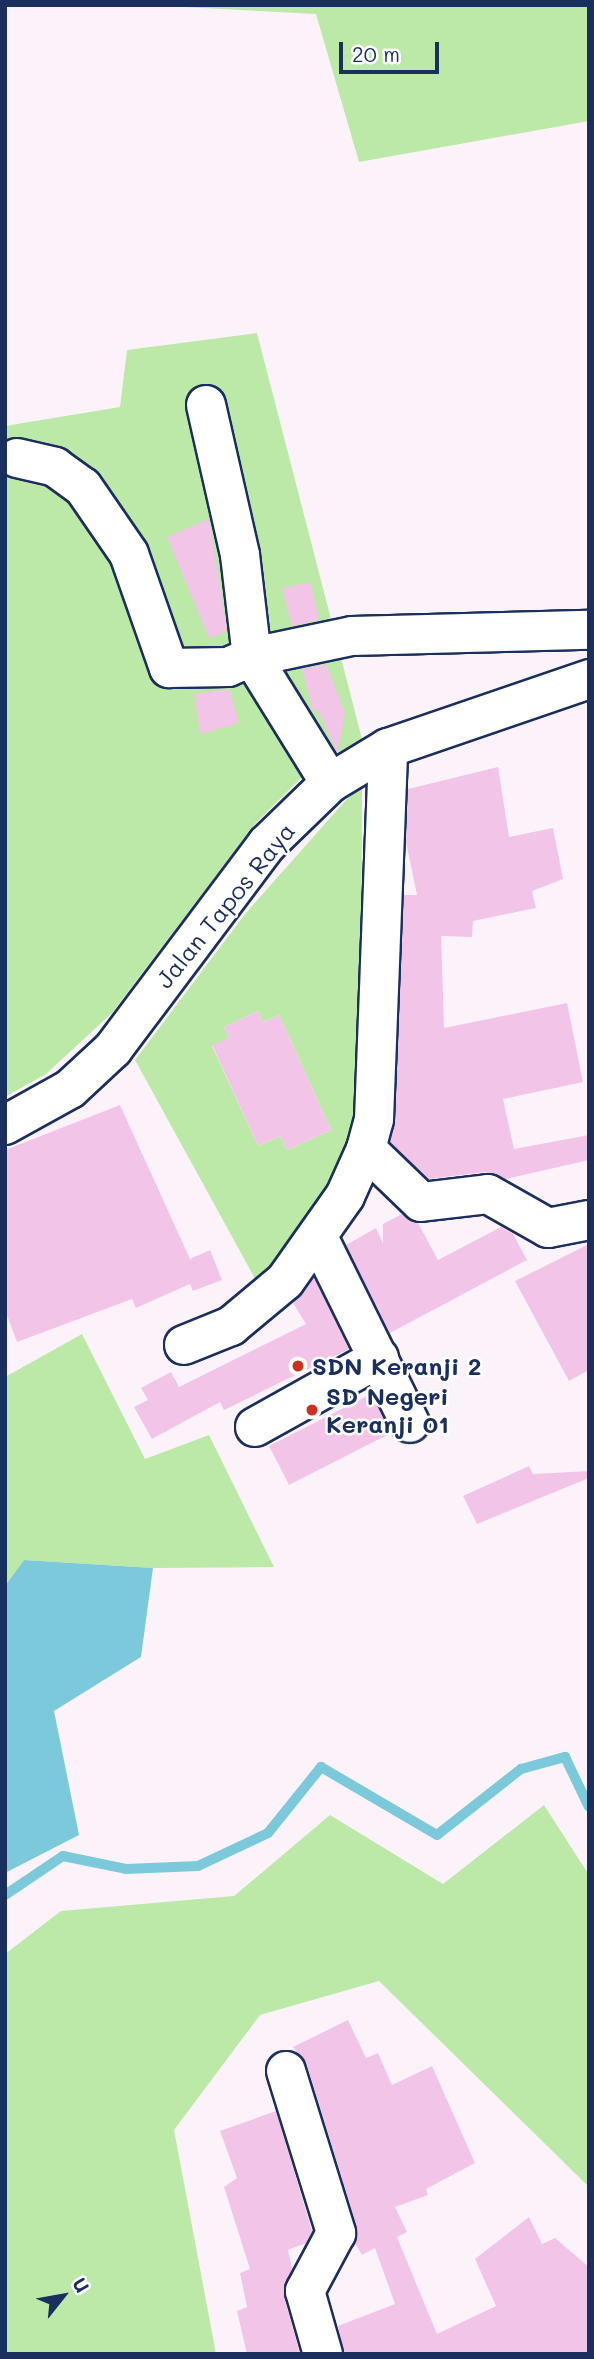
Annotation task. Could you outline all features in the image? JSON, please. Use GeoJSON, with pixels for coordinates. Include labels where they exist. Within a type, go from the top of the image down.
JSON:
{"type":"FeatureCollection","features":[{"type":"Feature","properties":{"kind":"main road"},"geometry":{"type":"LineString","coordinates":[[206,405],[240,555],[253,657],[330,783]]}},
{"type":"Feature","properties":{"kind":"main road"},"geometry":{"type":"LineString","coordinates":[[17,458],[55,467],[83,487],[130,554],[169,668],[228,667],[253,657],[352,636],[589,630]]}},
{"type":"Feature","properties":{"kind":"main road","name":"Jalan Tapos Raya"},"geometry":{"type":"LineString","coordinates":[[5,1125],[70,1089],[113,1049],[267,844],[330,783],[388,748],[589,679]]}},
{"type":"Feature","properties":{"kind":"main road"},"geometry":{"type":"LineString","coordinates":[[184,1345],[258,1308],[319,1238],[366,1149],[374,1119],[388,748]]}},
{"type":"Feature","properties":{"kind":"main road"},"geometry":{"type":"LineString","coordinates":[[366,1149],[421,1202],[488,1194],[548,1228],[589,1220]]}},
{"type":"Feature","properties":{"kind":"main road"},"geometry":{"type":"LineString","coordinates":[[319,1238],[410,1423]]}},
{"type":"Feature","properties":{"kind":"main road"},"geometry":{"type":"LineString","coordinates":[[255,1427],[379,1358]]}},
{"type":"Feature","properties":{"kind":"main road"},"geometry":{"type":"LineString","coordinates":[[286,2071],[336,2233],[305,2291],[323,2354]]}},
{"type":"Feature","properties":{"kind":"green space"},"geometry":{"type":"Polygon","coordinates":[[[144,5],[589,5],[589,121],[359,162],[316,14],[144,5]]]}},
{"type":"Feature","properties":{"kind":"green space"},"geometry":{"type":"Polygon","coordinates":[[[257,333],[362,739],[338,752],[317,734],[305,774],[254,825],[112,1013],[46,1074],[5,1097],[5,426],[120,407],[127,350],[257,333]]]}},
{"type":"Feature","properties":{"kind":"green space"},"geometry":{"type":"Polygon","coordinates":[[[362,782],[361,1115],[335,1186],[258,1284],[135,1060],[245,914],[362,782]],[[258,1011],[224,1027],[229,1038],[212,1046],[258,1146],[280,1136],[287,1150],[331,1130],[279,1015],[263,1022],[258,1011]]]}},
{"type":"Feature","properties":{"kind":"green space"},"geometry":{"type":"Polygon","coordinates":[[[82,1334],[145,1459],[209,1435],[274,1567],[153,1568],[24,1560],[5,1586],[5,1377],[82,1334]]]}},
{"type":"Feature","properties":{"kind":"green space"},"geometry":{"type":"Polygon","coordinates":[[[544,1805],[589,1875],[589,2187],[379,1981],[260,2015],[174,2130],[216,2354],[5,2354],[5,1954],[61,1911],[234,1896],[330,1815],[443,1884],[544,1805]]]}},
{"type":"Feature","properties":{"kind":"water"},"geometry":{"type":"Polygon","coordinates":[[[24,1560],[153,1568],[141,1657],[54,1711],[79,1835],[5,1873],[5,1586],[24,1560]]]}},
{"type":"Feature","properties":{"kind":"building"},"geometry":{"type":"Polygon","coordinates":[[[209,519],[227,631],[209,638],[167,537],[209,519]]]}},
{"type":"Feature","properties":{"kind":"building"},"geometry":{"type":"Polygon","coordinates":[[[310,582],[319,620],[292,626],[282,588],[310,582]]]}},
{"type":"Feature","properties":{"kind":"building"},"geometry":{"type":"Polygon","coordinates":[[[326,664],[345,713],[337,753],[318,710],[313,711],[302,669],[326,664]]]}},
{"type":"Feature","properties":{"kind":"building"},"geometry":{"type":"Polygon","coordinates":[[[229,689],[239,723],[200,734],[194,694],[229,689]]]}},
{"type":"Feature","properties":{"kind":"building"},"geometry":{"type":"Polygon","coordinates":[[[498,767],[509,837],[553,828],[563,879],[532,891],[536,908],[473,921],[472,937],[441,936],[444,1028],[567,1003],[583,1082],[503,1099],[514,1149],[589,1135],[589,1160],[506,1179],[485,1172],[429,1179],[390,1142],[404,895],[417,895],[406,842],[408,789],[498,767]]]}},
{"type":"Feature","properties":{"kind":"building"},"geometry":{"type":"Polygon","coordinates":[[[258,1011],[263,1022],[279,1015],[331,1130],[287,1150],[280,1136],[258,1146],[212,1045],[229,1038],[224,1027],[258,1011]]]}},
{"type":"Feature","properties":{"kind":"building"},"geometry":{"type":"Polygon","coordinates":[[[120,1105],[190,1259],[210,1250],[222,1280],[193,1291],[190,1284],[136,1308],[132,1299],[17,1342],[5,1310],[5,1150],[120,1105]]]}},
{"type":"Feature","properties":{"kind":"building"},"geometry":{"type":"Polygon","coordinates":[[[402,1214],[418,1223],[438,1260],[501,1227],[513,1234],[527,1260],[390,1333],[346,1245],[376,1228],[383,1243],[383,1224],[402,1214]]]}},
{"type":"Feature","properties":{"kind":"building"},"geometry":{"type":"Polygon","coordinates":[[[589,1244],[589,1370],[569,1381],[515,1281],[589,1244]]]}},
{"type":"Feature","properties":{"kind":"building"},"geometry":{"type":"Polygon","coordinates":[[[314,1278],[349,1349],[224,1410],[220,1402],[152,1439],[134,1407],[148,1400],[141,1388],[171,1372],[179,1387],[306,1324],[293,1303],[314,1278]]]}},
{"type":"Feature","properties":{"kind":"building"},"geometry":{"type":"Polygon","coordinates":[[[371,1394],[391,1433],[289,1485],[269,1446],[371,1394]]]}},
{"type":"Feature","properties":{"kind":"building"},"geometry":{"type":"Polygon","coordinates":[[[529,1466],[533,1474],[589,1471],[589,1478],[477,1524],[463,1496],[529,1466]]]}},
{"type":"Feature","properties":{"kind":"building"},"geometry":{"type":"Polygon","coordinates":[[[348,2020],[366,2058],[378,2053],[392,2085],[432,2066],[475,2163],[426,2189],[428,2195],[395,2207],[407,2232],[397,2237],[437,2334],[496,2306],[475,2259],[529,2217],[542,2244],[555,2238],[589,2267],[589,2354],[344,2354],[338,2326],[395,2304],[375,2248],[362,2255],[355,2243],[357,2227],[307,2065],[293,2047],[348,2020]]]}},
{"type":"Feature","properties":{"kind":"building"},"geometry":{"type":"Polygon","coordinates":[[[276,2111],[312,2231],[306,2243],[288,2250],[292,2268],[284,2297],[300,2354],[247,2354],[237,2311],[247,2307],[240,2273],[250,2269],[224,2187],[237,2178],[220,2131],[276,2111]]]}},
{"type":"Feature","properties":{"kind":"waterway"},"geometry":{"type":"LineString","coordinates":[[5,1895],[63,1856],[126,1869],[198,1866],[268,1833],[321,1767],[437,1835],[521,1769],[565,1757],[589,1807]]}},
{"type":"Feature","properties":{"kind":"place","name":"SDN Keranji 2"},"geometry":{"type":"Point","coordinates":[298,1366]}},
{"type":"Feature","properties":{"kind":"place","name":"SD Negeri Keranji 01"},"geometry":{"type":"Point","coordinates":[312,1410]}}]}
